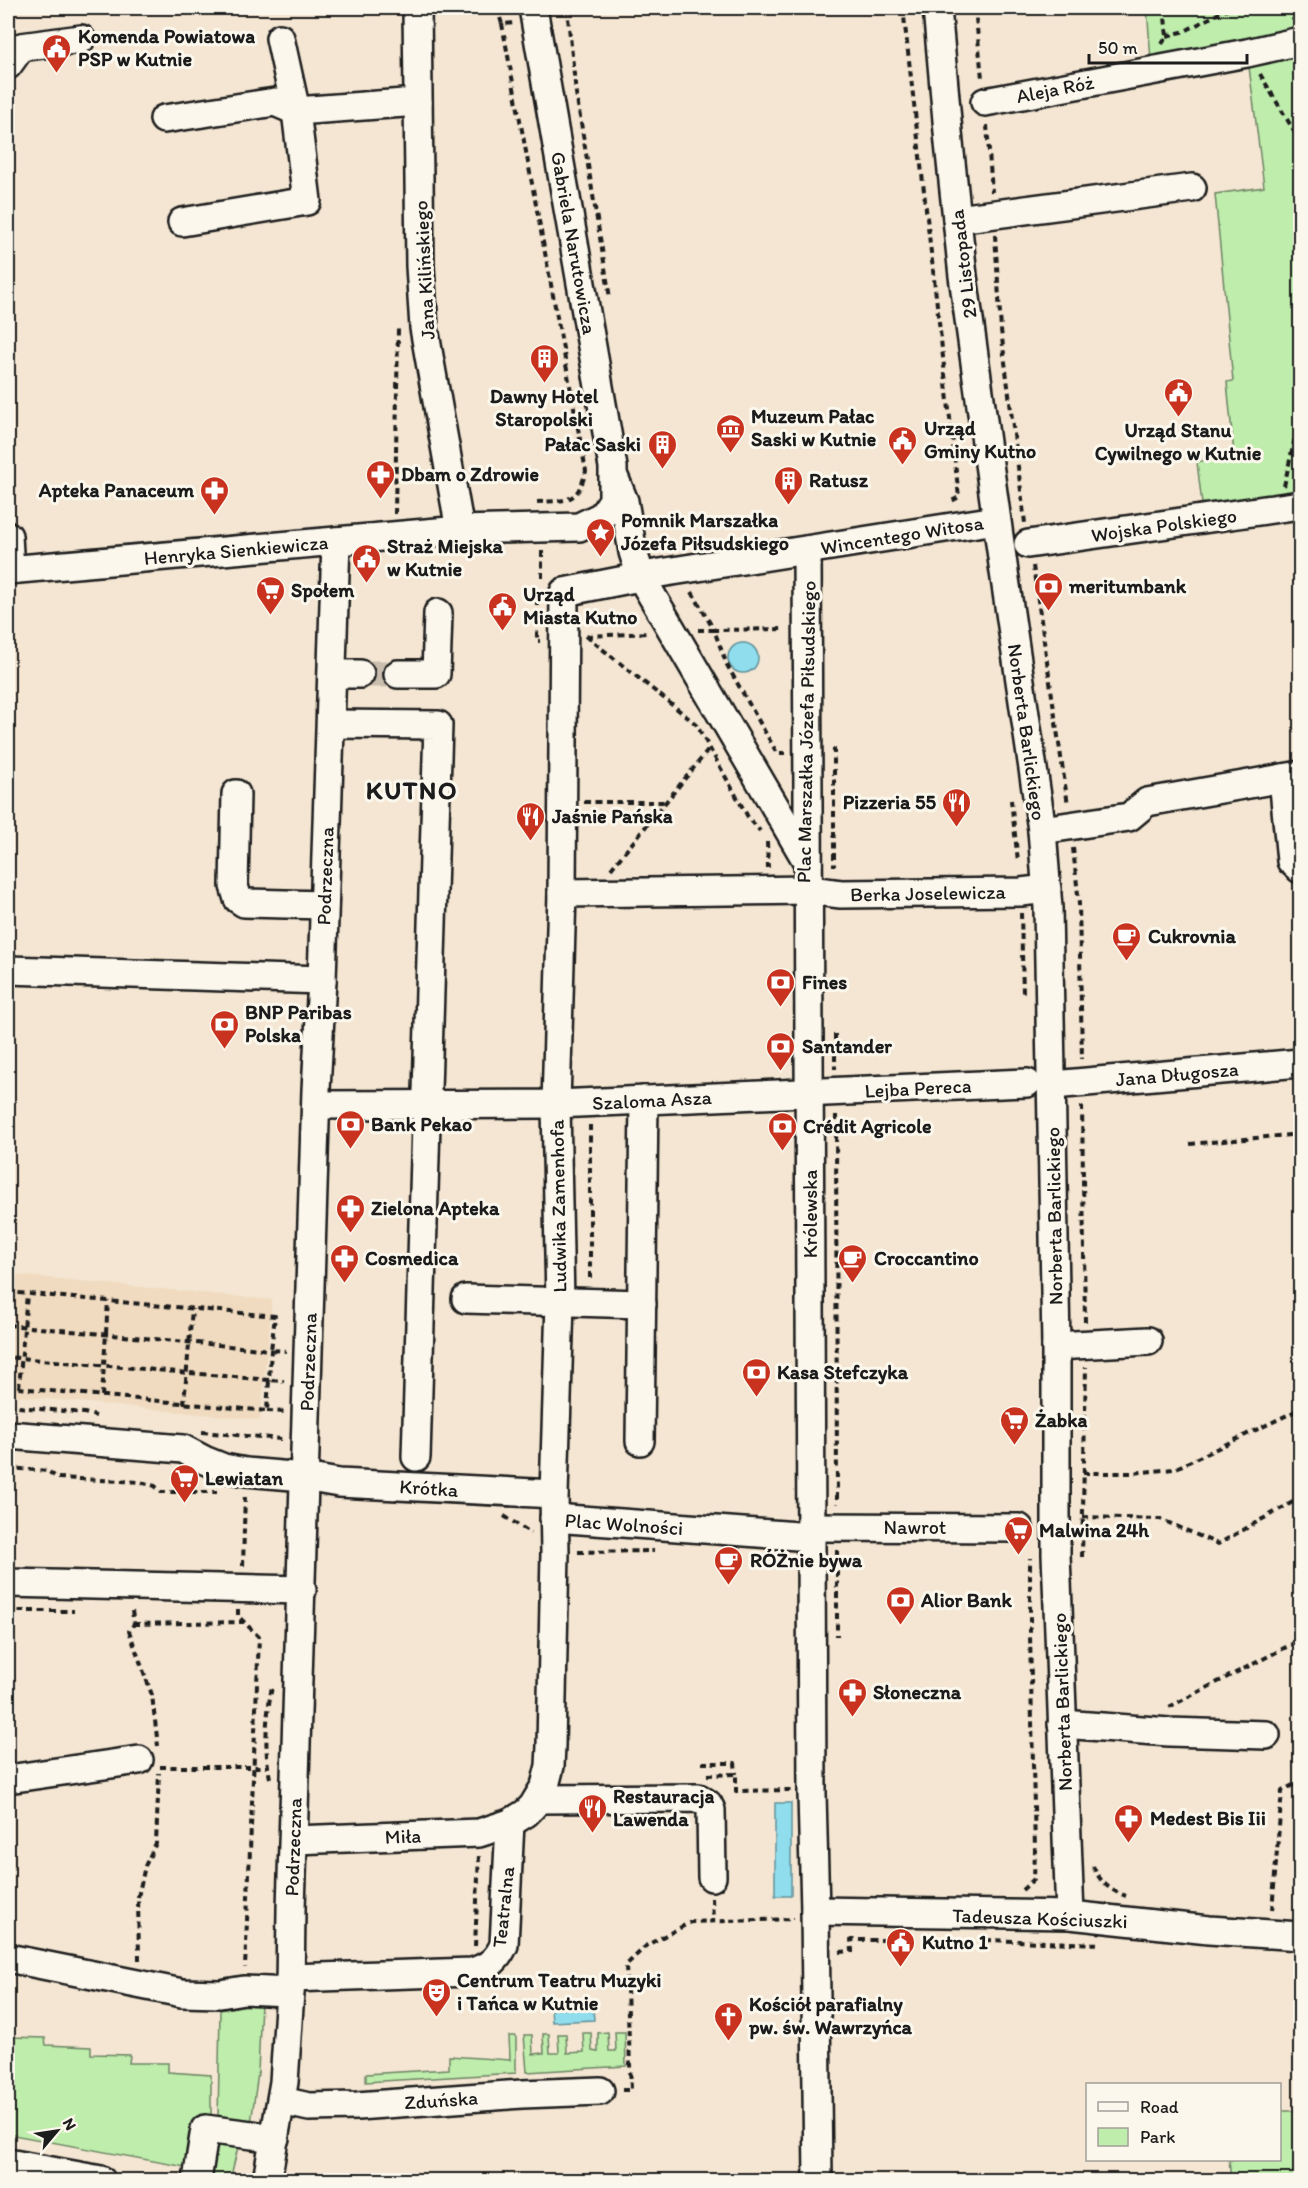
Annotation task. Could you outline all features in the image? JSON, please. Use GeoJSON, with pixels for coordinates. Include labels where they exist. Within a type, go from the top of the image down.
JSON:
{"type":"FeatureCollection","features":[{"type":"Feature","properties":{"kind":"street","name":"Jana Kilińskiego"},"geometry":{"type":"LineString","coordinates":[[417,8],[420,266],[424,328],[460,530]]}},
{"type":"Feature","properties":{"kind":"street","name":"Gabriela Narutowicza"},"geometry":{"type":"LineString","coordinates":[[533,8],[614,478]]}},
{"type":"Feature","properties":{"kind":"street","name":"29 Listopada"},"geometry":{"type":"LineString","coordinates":[[937,8],[957,219],[996,520]]}},
{"type":"Feature","properties":{"kind":"street","name":"Aleja Róż"},"geometry":{"type":"LineString","coordinates":[[985,102],[1247,53],[1297,30]]}},
{"type":"Feature","properties":{"kind":"street"},"geometry":{"type":"LineString","coordinates":[[182,222],[307,201],[296,111],[280,38]]}},
{"type":"Feature","properties":{"kind":"street"},"geometry":{"type":"LineString","coordinates":[[8,65],[21,47],[81,39]]}},
{"type":"Feature","properties":{"kind":"street"},"geometry":{"type":"LineString","coordinates":[[164,119],[274,102],[296,111],[418,102]]}},
{"type":"Feature","properties":{"kind":"street"},"geometry":{"type":"LineString","coordinates":[[957,219],[1192,188]]}},
{"type":"Feature","properties":{"kind":"street"},"geometry":{"type":"LineString","coordinates":[[614,478],[624,501],[633,552],[642,577],[809,877]]}},
{"type":"Feature","properties":{"kind":"street","name":"Henryka Sienkiewicza"},"geometry":{"type":"LineString","coordinates":[[9,570],[460,530],[579,527],[602,516],[613,500],[614,478]]}},
{"type":"Feature","properties":{"kind":"street","name":"Wojska Polskiego"},"geometry":{"type":"LineString","coordinates":[[1031,555],[1290,507]]}},
{"type":"Feature","properties":{"kind":"street","name":"Wincentego Witosa"},"geometry":{"type":"LineString","coordinates":[[807,550],[996,520]]}},
{"type":"Feature","properties":{"kind":"street","name":"Norberta Barlickiego"},"geometry":{"type":"LineString","coordinates":[[996,520],[1042,830],[1047,889],[1040,1084],[1056,1346],[1055,1509],[1070,1915]]}},
{"type":"Feature","properties":{"kind":"street"},"geometry":{"type":"LineString","coordinates":[[8,536],[9,570]]}},
{"type":"Feature","properties":{"kind":"street","name":"Podrzeczna"},"geometry":{"type":"LineString","coordinates":[[267,2181],[282,2101],[290,1985],[304,1477],[336,541]]}},
{"type":"Feature","properties":{"kind":"street","name":"Plac Marszałka Józefa Piłsudskiego"},"geometry":{"type":"LineString","coordinates":[[807,550],[809,877],[769,891],[562,893],[564,592],[680,570],[807,550]]}},
{"type":"Feature","properties":{"kind":"street"},"geometry":{"type":"LineString","coordinates":[[398,674],[435,674],[438,613]]}},
{"type":"Feature","properties":{"kind":"street"},"geometry":{"type":"LineString","coordinates":[[333,674],[360,674]]}},
{"type":"Feature","properties":{"kind":"street"},"geometry":{"type":"LineString","coordinates":[[331,724],[438,725],[416,1457]]}},
{"type":"Feature","properties":{"kind":"street"},"geometry":{"type":"LineString","coordinates":[[1042,830],[1129,817],[1147,802],[1292,776],[1291,861],[1300,869]]}},
{"type":"Feature","properties":{"kind":"street"},"geometry":{"type":"LineString","coordinates":[[236,794],[234,886],[238,899],[244,903],[324,905]]}},
{"type":"Feature","properties":{"kind":"street","name":"Berka Joselewicza"},"geometry":{"type":"LineString","coordinates":[[809,877],[841,894],[1021,892],[1047,889]]}},
{"type":"Feature","properties":{"kind":"street","name":"Królewska"},"geometry":{"type":"LineString","coordinates":[[809,877],[809,1093],[820,1530]]}},
{"type":"Feature","properties":{"kind":"street","name":"Ludwika Zamenhofa"},"geometry":{"type":"LineString","coordinates":[[554,1506],[560,1302],[556,1104],[562,893]]}},
{"type":"Feature","properties":{"kind":"street"},"geometry":{"type":"LineString","coordinates":[[8,970],[322,980]]}},
{"type":"Feature","properties":{"kind":"street","name":"Jana Długosza"},"geometry":{"type":"LineString","coordinates":[[1040,1084],[1300,1063]]}},
{"type":"Feature","properties":{"kind":"street","name":"Lejba Pereca"},"geometry":{"type":"LineString","coordinates":[[809,1093],[1040,1084]]}},
{"type":"Feature","properties":{"kind":"street","name":"Szaloma Asza"},"geometry":{"type":"LineString","coordinates":[[316,1105],[556,1104],[809,1093]]}},
{"type":"Feature","properties":{"kind":"street"},"geometry":{"type":"LineString","coordinates":[[640,1442],[644,1100]]}},
{"type":"Feature","properties":{"kind":"street"},"geometry":{"type":"LineString","coordinates":[[466,1299],[642,1304]]}},
{"type":"Feature","properties":{"kind":"street"},"geometry":{"type":"LineString","coordinates":[[1056,1346],[1148,1341]]}},
{"type":"Feature","properties":{"kind":"street","name":"Krótka"},"geometry":{"type":"LineString","coordinates":[[8,1435],[183,1449],[204,1461],[246,1472],[554,1506]]}},
{"type":"Feature","properties":{"kind":"street","name":"Plac Wolności"},"geometry":{"type":"LineString","coordinates":[[538,1799],[545,1786],[550,1766],[554,1506],[820,1530]]}},
{"type":"Feature","properties":{"kind":"street","name":"Nawrot"},"geometry":{"type":"LineString","coordinates":[[820,1530],[1019,1527]]}},
{"type":"Feature","properties":{"kind":"street"},"geometry":{"type":"LineString","coordinates":[[818,2181],[806,1915],[820,1530]]}},
{"type":"Feature","properties":{"kind":"street"},"geometry":{"type":"LineString","coordinates":[[8,1583],[302,1590]]}},
{"type":"Feature","properties":{"kind":"street"},"geometry":{"type":"LineString","coordinates":[[1062,1724],[1169,1732],[1266,1735]]}},
{"type":"Feature","properties":{"kind":"street"},"geometry":{"type":"LineString","coordinates":[[8,1779],[149,1764]]}},
{"type":"Feature","properties":{"kind":"street"},"geometry":{"type":"LineString","coordinates":[[538,1799],[699,1798],[708,1804],[711,1810],[712,1877]]}},
{"type":"Feature","properties":{"kind":"street","name":"Miła"},"geometry":{"type":"LineString","coordinates":[[294,1840],[479,1833],[510,1823],[526,1814],[538,1799]]}},
{"type":"Feature","properties":{"kind":"street","name":"Teatralna"},"geometry":{"type":"LineString","coordinates":[[8,1958],[182,1993],[219,1994],[290,1985],[472,1972],[486,1968],[498,1958],[504,1945],[510,1823]]}},
{"type":"Feature","properties":{"kind":"street","name":"Tadeusza Kościuszki"},"geometry":{"type":"LineString","coordinates":[[806,1915],[1070,1915],[1209,1930],[1300,1936]]}},
{"type":"Feature","properties":{"kind":"street","name":"Zduńska"},"geometry":{"type":"LineString","coordinates":[[282,2101],[309,2107],[357,2106],[522,2094],[600,2091]]}},
{"type":"Feature","properties":{"kind":"street"},"geometry":{"type":"LineString","coordinates":[[197,2181],[206,2129],[275,2138]]}},
{"type":"Feature","properties":{"kind":"street"},"geometry":{"type":"LineString","coordinates":[[8,2163],[101,2181]]}},
{"type":"Feature","properties":{"kind":"path"},"geometry":{"type":"LineString","coordinates":[[567,8],[576,93]]}},
{"type":"Feature","properties":{"kind":"path"},"geometry":{"type":"LineString","coordinates":[[903,8],[959,497],[944,505]]}},
{"type":"Feature","properties":{"kind":"path"},"geometry":{"type":"LineString","coordinates":[[975,8],[992,197]]}},
{"type":"Feature","properties":{"kind":"path"},"geometry":{"type":"LineString","coordinates":[[1164,8],[1167,36],[1185,31],[1229,8]]}},
{"type":"Feature","properties":{"kind":"path"},"geometry":{"type":"LineString","coordinates":[[1292,8],[1297,30]]}},
{"type":"Feature","properties":{"kind":"path"},"geometry":{"type":"LineString","coordinates":[[502,24],[586,471],[581,489],[574,497],[559,501],[539,502]]}},
{"type":"Feature","properties":{"kind":"path"},"geometry":{"type":"LineString","coordinates":[[1247,53],[1300,141]]}},
{"type":"Feature","properties":{"kind":"path"},"geometry":{"type":"LineString","coordinates":[[995,232],[1004,351],[1031,555]]}},
{"type":"Feature","properties":{"kind":"path"},"geometry":{"type":"LineString","coordinates":[[1290,507],[1300,416]]}},
{"type":"Feature","properties":{"kind":"path"},"geometry":{"type":"LineString","coordinates":[[680,570],[714,630],[808,629]]}},
{"type":"Feature","properties":{"kind":"path"},"geometry":{"type":"LineString","coordinates":[[564,635],[586,636],[696,724],[748,817],[760,832]]}},
{"type":"Feature","properties":{"kind":"path"},"geometry":{"type":"LineString","coordinates":[[834,739],[834,875],[840,883],[841,894]]}},
{"type":"Feature","properties":{"kind":"path"},"geometry":{"type":"LineString","coordinates":[[607,874],[710,748]]}},
{"type":"Feature","properties":{"kind":"path"},"geometry":{"type":"LineString","coordinates":[[581,802],[666,801]]}},
{"type":"Feature","properties":{"kind":"path"},"geometry":{"type":"LineString","coordinates":[[767,840],[769,891]]}},
{"type":"Feature","properties":{"kind":"path"},"geometry":{"type":"LineString","coordinates":[[835,1034],[836,1092],[820,1530],[837,1643]]}},
{"type":"Feature","properties":{"kind":"path"},"geometry":{"type":"LineString","coordinates":[[1190,1144],[1300,1134]]}},
{"type":"Feature","properties":{"kind":"path"},"geometry":{"type":"LineString","coordinates":[[8,1292],[275,1316],[267,1411]]}},
{"type":"Feature","properties":{"kind":"path"},"geometry":{"type":"LineString","coordinates":[[19,1388],[27,1294]]}},
{"type":"Feature","properties":{"kind":"path"},"geometry":{"type":"LineString","coordinates":[[102,1396],[108,1301]]}},
{"type":"Feature","properties":{"kind":"path"},"geometry":{"type":"LineString","coordinates":[[184,1404],[192,1309]]}},
{"type":"Feature","properties":{"kind":"path"},"geometry":{"type":"LineString","coordinates":[[8,1324],[292,1351]]}},
{"type":"Feature","properties":{"kind":"path"},"geometry":{"type":"LineString","coordinates":[[8,1357],[291,1382]]}},
{"type":"Feature","properties":{"kind":"path"},"geometry":{"type":"LineString","coordinates":[[8,1387],[289,1412]]}},
{"type":"Feature","properties":{"kind":"path"},"geometry":{"type":"LineString","coordinates":[[1083,1473],[1132,1473],[1174,1469],[1300,1408]]}},
{"type":"Feature","properties":{"kind":"path"},"geometry":{"type":"LineString","coordinates":[[8,1468],[48,1471],[57,1478],[140,1482],[155,1486],[161,1492],[221,1492]]}},
{"type":"Feature","properties":{"kind":"path"},"geometry":{"type":"LineString","coordinates":[[244,1990],[259,1637],[238,1616],[239,1588],[242,1578],[244,1492],[253,1492]]}},
{"type":"Feature","properties":{"kind":"path"},"geometry":{"type":"LineString","coordinates":[[1083,1517],[1160,1519],[1218,1544],[1300,1498]]}},
{"type":"Feature","properties":{"kind":"path"},"geometry":{"type":"LineString","coordinates":[[1013,1892],[1021,1891],[1034,1879],[1030,1556]]}},
{"type":"Feature","properties":{"kind":"path"},"geometry":{"type":"LineString","coordinates":[[8,1611],[76,1611]]}},
{"type":"Feature","properties":{"kind":"path"},"geometry":{"type":"LineString","coordinates":[[122,1611],[134,1611],[134,1624],[129,1631],[153,1695],[156,1720],[149,1764],[156,1843],[145,1866],[138,1897],[139,1983]]}},
{"type":"Feature","properties":{"kind":"path"},"geometry":{"type":"LineString","coordinates":[[134,1624],[243,1622]]}},
{"type":"Feature","properties":{"kind":"path"},"geometry":{"type":"LineString","coordinates":[[1169,1707],[1300,1640]]}},
{"type":"Feature","properties":{"kind":"path"},"geometry":{"type":"LineString","coordinates":[[702,1763],[735,1763],[736,1791],[794,1790]]}},
{"type":"Feature","properties":{"kind":"path"},"geometry":{"type":"LineString","coordinates":[[149,1764],[267,1767]]}},
{"type":"Feature","properties":{"kind":"path"},"geometry":{"type":"LineString","coordinates":[[702,1776],[736,1774]]}},
{"type":"Feature","properties":{"kind":"path"},"geometry":{"type":"LineString","coordinates":[[1261,1910],[1272,1911],[1282,1791],[1300,1781]]}},
{"type":"Feature","properties":{"kind":"path"},"geometry":{"type":"LineString","coordinates":[[1295,1784],[1300,1792]]}},
{"type":"Feature","properties":{"kind":"path"},"geometry":{"type":"LineString","coordinates":[[474,1954],[479,1833]]}},
{"type":"Feature","properties":{"kind":"path"},"geometry":{"type":"LineString","coordinates":[[1090,1859],[1098,1878],[1105,1886],[1123,1896],[1133,1897]]}},
{"type":"Feature","properties":{"kind":"path"},"geometry":{"type":"LineString","coordinates":[[600,2091],[631,2090],[626,1965],[643,1948],[691,1922],[806,1915]]}},
{"type":"Feature","properties":{"kind":"path"},"geometry":{"type":"LineString","coordinates":[[882,1934],[902,1935]]}},
{"type":"Feature","properties":{"kind":"path"},"geometry":{"type":"LineString","coordinates":[[839,1947],[840,1952],[853,1951],[851,1940],[892,1940],[891,1934]]}},
{"type":"Feature","properties":{"kind":"path"},"geometry":{"type":"LineString","coordinates":[[980,1939],[1106,1944]]}},
{"type":"Feature","properties":{"kind":"shaded area"},"geometry":{"type":"Polygon","coordinates":[[[8,1274],[272,1300],[260,1420],[8,1395],[8,1274]]]}},
{"type":"Feature","properties":{"kind":"green space"},"geometry":{"type":"Polygon","coordinates":[[[1147,8],[1300,8],[1300,499],[1203,513],[1197,462],[1234,454],[1227,382],[1233,381],[1215,194],[1264,187],[1249,67],[1153,85],[1147,8]]]}},
{"type":"Feature","properties":{"kind":"green space"},"geometry":{"type":"Polygon","coordinates":[[[261,2002],[258,2073],[251,2123],[218,2120],[220,2010],[261,2002]]]}},
{"type":"Feature","properties":{"kind":"green space"},"geometry":{"type":"Polygon","coordinates":[[[608,2032],[609,2051],[616,2051],[615,2032],[625,2032],[626,2066],[527,2072],[524,2035],[532,2035],[533,2054],[544,2053],[543,2034],[549,2034],[550,2053],[559,2053],[558,2034],[566,2034],[567,2053],[584,2052],[583,2033],[591,2033],[592,2051],[598,2052],[598,2033],[608,2032]]]}},
{"type":"Feature","properties":{"kind":"green space"},"geometry":{"type":"Polygon","coordinates":[[[509,2036],[516,2036],[516,2073],[366,2082],[366,2074],[449,2069],[449,2056],[510,2060],[509,2036]]]}},
{"type":"Feature","properties":{"kind":"green space"},"geometry":{"type":"Polygon","coordinates":[[[8,2037],[45,2038],[46,2045],[91,2047],[91,2054],[130,2055],[129,2063],[168,2063],[168,2072],[211,2075],[211,2119],[196,2117],[185,2167],[8,2134],[8,2037]]]}},
{"type":"Feature","properties":{"kind":"green space"},"geometry":{"type":"Polygon","coordinates":[[[1281,2111],[1300,2111],[1300,2180],[1231,2180],[1229,2161],[1281,2161],[1281,2111]]]}},
{"type":"Feature","properties":{"kind":"green space"},"geometry":{"type":"Polygon","coordinates":[[[217,2140],[239,2143],[230,2180],[206,2180],[217,2140]]]}},
{"type":"Feature","properties":{"kind":"water"},"geometry":{"type":"Polygon","coordinates":[[[743,643],[749,644],[757,652],[757,664],[749,672],[743,673],[737,672],[729,664],[728,658],[729,652],[737,644],[743,643]]]}},
{"type":"Feature","properties":{"kind":"water"},"geometry":{"type":"Polygon","coordinates":[[[775,1803],[791,1803],[791,1896],[775,1896],[775,1803]]]}},
{"type":"Feature","properties":{"kind":"water"},"geometry":{"type":"Polygon","coordinates":[[[593,2008],[594,2020],[552,2022],[551,2009],[593,2008]]]}},
{"type":"Feature","properties":{"kind":"tunnel"},"geometry":{"type":"LineString","coordinates":[[360,674],[398,674]]}},
{"type":"Feature","properties":{"kind":"place","name":"Komenda Powiatowa PSP w Kutnie"},"geometry":{"type":"Point","coordinates":[57,74]}},
{"type":"Feature","properties":{"kind":"place","name":"Dawny Hotel Staropolski"},"geometry":{"type":"Point","coordinates":[544,384]}},
{"type":"Feature","properties":{"kind":"place","name":"Urząd Stanu Cywilnego w Kutnie"},"geometry":{"type":"Point","coordinates":[1178,418]}},
{"type":"Feature","properties":{"kind":"place","name":"Muzeum Pałac Saski w Kutnie"},"geometry":{"type":"Point","coordinates":[730,454]}},
{"type":"Feature","properties":{"kind":"place","name":"Urząd Gminy Kutno"},"geometry":{"type":"Point","coordinates":[903,466]}},
{"type":"Feature","properties":{"kind":"place","name":"Pałac Saski"},"geometry":{"type":"Point","coordinates":[662,470]}},
{"type":"Feature","properties":{"kind":"place","name":"Dbam o Zdrowie"},"geometry":{"type":"Point","coordinates":[380,500]}},
{"type":"Feature","properties":{"kind":"place","name":"Ratusz"},"geometry":{"type":"Point","coordinates":[788,506]}},
{"type":"Feature","properties":{"kind":"place","name":"Apteka Panaceum"},"geometry":{"type":"Point","coordinates":[215,516]}},
{"type":"Feature","properties":{"kind":"place","name":"Pomnik Marszałka Józefa Piłsudskiego"},"geometry":{"type":"Point","coordinates":[600,558]}},
{"type":"Feature","properties":{"kind":"place","name":"Straż Miejska w Kutnie"},"geometry":{"type":"Point","coordinates":[366,584]}},
{"type":"Feature","properties":{"kind":"place","name":"meritumbank"},"geometry":{"type":"Point","coordinates":[1048,612]}},
{"type":"Feature","properties":{"kind":"place","name":"Społem"},"geometry":{"type":"Point","coordinates":[270,616]}},
{"type":"Feature","properties":{"kind":"place","name":"Urząd Miasta Kutno"},"geometry":{"type":"Point","coordinates":[502,632]}},
{"type":"Feature","properties":{"kind":"place","name":"Pizzeria 55"},"geometry":{"type":"Point","coordinates":[957,828]}},
{"type":"Feature","properties":{"kind":"place","name":"Jaśnie Pańska"},"geometry":{"type":"Point","coordinates":[531,842]}},
{"type":"Feature","properties":{"kind":"place","name":"Cukrovnia"},"geometry":{"type":"Point","coordinates":[1127,962]}},
{"type":"Feature","properties":{"kind":"place","name":"Fines"},"geometry":{"type":"Point","coordinates":[781,1008]}},
{"type":"Feature","properties":{"kind":"place","name":"BNP Paribas Polska"},"geometry":{"type":"Point","coordinates":[224,1050]}},
{"type":"Feature","properties":{"kind":"place","name":"Santander"},"geometry":{"type":"Point","coordinates":[781,1072]}},
{"type":"Feature","properties":{"kind":"place","name":"Bank Pekao"},"geometry":{"type":"Point","coordinates":[350,1150]}},
{"type":"Feature","properties":{"kind":"place","name":"Crédit Agricole"},"geometry":{"type":"Point","coordinates":[782,1152]}},
{"type":"Feature","properties":{"kind":"place","name":"Zielona Apteka"},"geometry":{"type":"Point","coordinates":[350,1234]}},
{"type":"Feature","properties":{"kind":"place","name":"Cosmedica"},"geometry":{"type":"Point","coordinates":[344,1284]}},
{"type":"Feature","properties":{"kind":"place","name":"Croccantino"},"geometry":{"type":"Point","coordinates":[853,1284]}},
{"type":"Feature","properties":{"kind":"place","name":"Kasa Stefczyka"},"geometry":{"type":"Point","coordinates":[756,1398]}},
{"type":"Feature","properties":{"kind":"place","name":"Żabka"},"geometry":{"type":"Point","coordinates":[1014,1446]}},
{"type":"Feature","properties":{"kind":"place","name":"Lewiatan"},"geometry":{"type":"Point","coordinates":[184,1504]}},
{"type":"Feature","properties":{"kind":"place","name":"Malwina 24h"},"geometry":{"type":"Point","coordinates":[1018,1556]}},
{"type":"Feature","properties":{"kind":"place","name":"RÓŻnie bywa"},"geometry":{"type":"Point","coordinates":[729,1586]}},
{"type":"Feature","properties":{"kind":"place","name":"Alior Bank"},"geometry":{"type":"Point","coordinates":[900,1626]}},
{"type":"Feature","properties":{"kind":"place","name":"Słoneczna"},"geometry":{"type":"Point","coordinates":[852,1718]}},
{"type":"Feature","properties":{"kind":"place","name":"Restauracja Lawenda"},"geometry":{"type":"Point","coordinates":[592,1834]}},
{"type":"Feature","properties":{"kind":"place","name":"Medest Bis Iii"},"geometry":{"type":"Point","coordinates":[1129,1844]}},
{"type":"Feature","properties":{"kind":"place","name":"Kutno 1"},"geometry":{"type":"Point","coordinates":[901,1968]}},
{"type":"Feature","properties":{"kind":"place","name":"Centrum Teatru Muzyki i Tańca w Kutnie"},"geometry":{"type":"Point","coordinates":[436,2018]}},
{"type":"Feature","properties":{"kind":"place","name":"Kościół parafialny pw. św. Wawrzyńca"},"geometry":{"type":"Point","coordinates":[728,2042]}},
{"type":"Feature","properties":{"kind":"district","name":"KUTNO"},"geometry":{"type":"Point","coordinates":[412,790]}}]}
